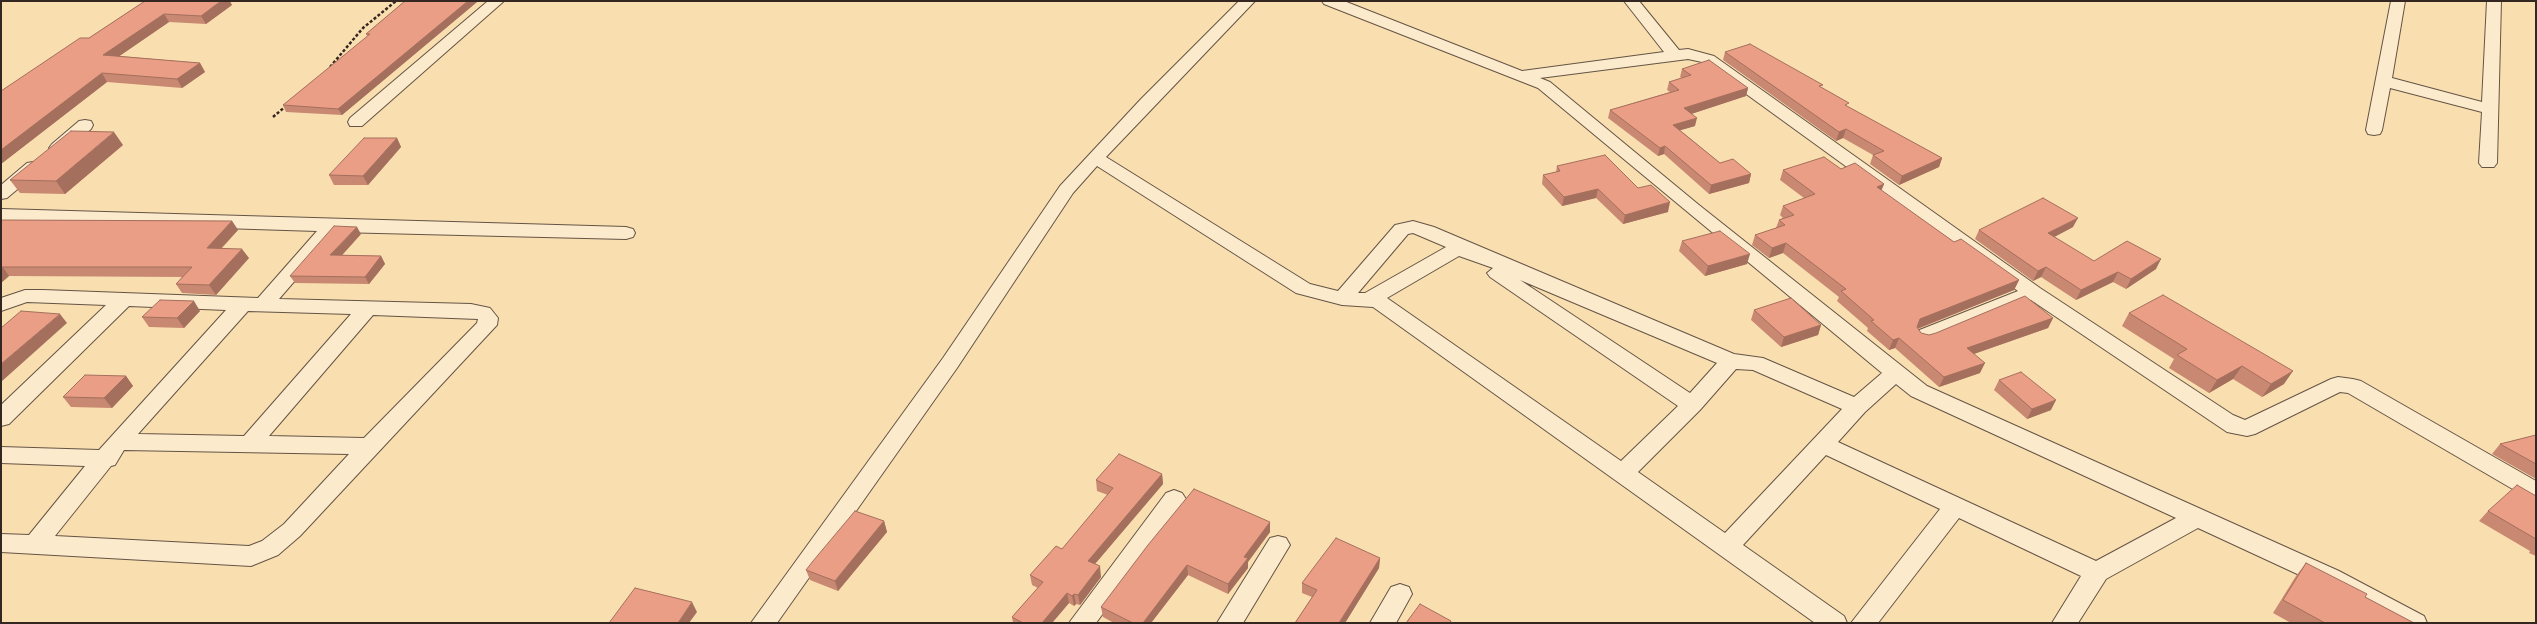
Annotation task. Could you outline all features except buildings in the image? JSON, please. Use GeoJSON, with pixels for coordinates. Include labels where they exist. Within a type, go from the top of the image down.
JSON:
{"type":"FeatureCollection","features":[{"type":"Feature","properties":{"kind":"street"},"geometry":{"type":"LineString","coordinates":[[356,122],[497,1]]}},
{"type":"Feature","properties":{"kind":"street"},"geometry":{"type":"LineString","coordinates":[[767,622],[950,363],[1066,190],[1154,95],[1248,1]]}},
{"type":"Feature","properties":{"kind":"street"},"geometry":{"type":"LineString","coordinates":[[1329,1],[1378,8],[1544,85],[1895,374],[1919,391],[2330,578],[2415,623]]}},
{"type":"Feature","properties":{"kind":"street"},"geometry":{"type":"LineString","coordinates":[[1631,1],[1674,56]]}},
{"type":"Feature","properties":{"kind":"street"},"geometry":{"type":"LineString","coordinates":[[2374,130],[2398,1]]}},
{"type":"Feature","properties":{"kind":"street"},"geometry":{"type":"LineString","coordinates":[[2488,163],[2494,1]]}},
{"type":"Feature","properties":{"kind":"street"},"geometry":{"type":"LineString","coordinates":[[1524,75],[1674,56],[1694,55],[1716,63],[2034,292],[2235,426],[2247,428],[2338,384],[2353,386],[2536,492]]}},
{"type":"Feature","properties":{"kind":"street"},"geometry":{"type":"LineString","coordinates":[[2383,81],[2490,109]]}},
{"type":"Feature","properties":{"kind":"street"},"geometry":{"type":"LineString","coordinates":[[1,194],[85,125]]}},
{"type":"Feature","properties":{"kind":"street"},"geometry":{"type":"LineString","coordinates":[[1096,158],[1303,290],[1342,299],[1379,302],[1835,623]]}},
{"type":"Feature","properties":{"kind":"street"},"geometry":{"type":"LineString","coordinates":[[1,215],[626,233]]}},
{"type":"Feature","properties":{"kind":"street"},"geometry":{"type":"LineString","coordinates":[[35,545],[113,450],[332,226]]}},
{"type":"Feature","properties":{"kind":"street"},"geometry":{"type":"LineString","coordinates":[[1342,299],[1402,229],[1413,228],[1427,231],[1460,248],[1731,361],[1756,363],[1857,407]]}},
{"type":"Feature","properties":{"kind":"street"},"geometry":{"type":"LineString","coordinates":[[1369,300],[1460,248]]}},
{"type":"Feature","properties":{"kind":"street"},"geometry":{"type":"LineString","coordinates":[[1460,248],[1692,405]]}},
{"type":"Feature","properties":{"kind":"street"},"geometry":{"type":"LineString","coordinates":[[1924,336],[2034,292]]}},
{"type":"Feature","properties":{"kind":"street"},"geometry":{"type":"LineString","coordinates":[[1,305],[25,296],[367,309],[471,310],[483,313],[488,318],[487,325],[368,446],[292,530],[270,548],[252,556],[1,543]]}},
{"type":"Feature","properties":{"kind":"street"},"geometry":{"type":"LineString","coordinates":[[1,418],[122,300]]}},
{"type":"Feature","properties":{"kind":"street"},"geometry":{"type":"LineString","coordinates":[[250,444],[367,309]]}},
{"type":"Feature","properties":{"kind":"street"},"geometry":{"type":"LineString","coordinates":[[1623,473],[1692,405],[1731,361]]}},
{"type":"Feature","properties":{"kind":"street"},"geometry":{"type":"LineString","coordinates":[[1727,547],[1857,407],[1895,374]]}},
{"type":"Feature","properties":{"kind":"street"},"geometry":{"type":"LineString","coordinates":[[1,455],[250,444],[368,446]]}},
{"type":"Feature","properties":{"kind":"street"},"geometry":{"type":"LineString","coordinates":[[1822,444],[2097,572]]}},
{"type":"Feature","properties":{"kind":"street"},"geometry":{"type":"LineString","coordinates":[[1081,623],[1174,499]]}},
{"type":"Feature","properties":{"kind":"street"},"geometry":{"type":"LineString","coordinates":[[1863,623],[1955,506]]}},
{"type":"Feature","properties":{"kind":"street"},"geometry":{"type":"LineString","coordinates":[[2064,623],[2097,572],[2196,518]]}},
{"type":"Feature","properties":{"kind":"street"},"geometry":{"type":"LineString","coordinates":[[1229,623],[1278,545]]}},
{"type":"Feature","properties":{"kind":"street"},"geometry":{"type":"LineString","coordinates":[[1382,623],[1400,594]]}},
{"type":"Feature","properties":{"kind":"path"},"geometry":{"type":"LineString","coordinates":[[329,68],[363,28],[396,1]]}},
{"type":"Feature","properties":{"kind":"path"},"geometry":{"type":"LineString","coordinates":[[273,117],[287,105]]}}]}
